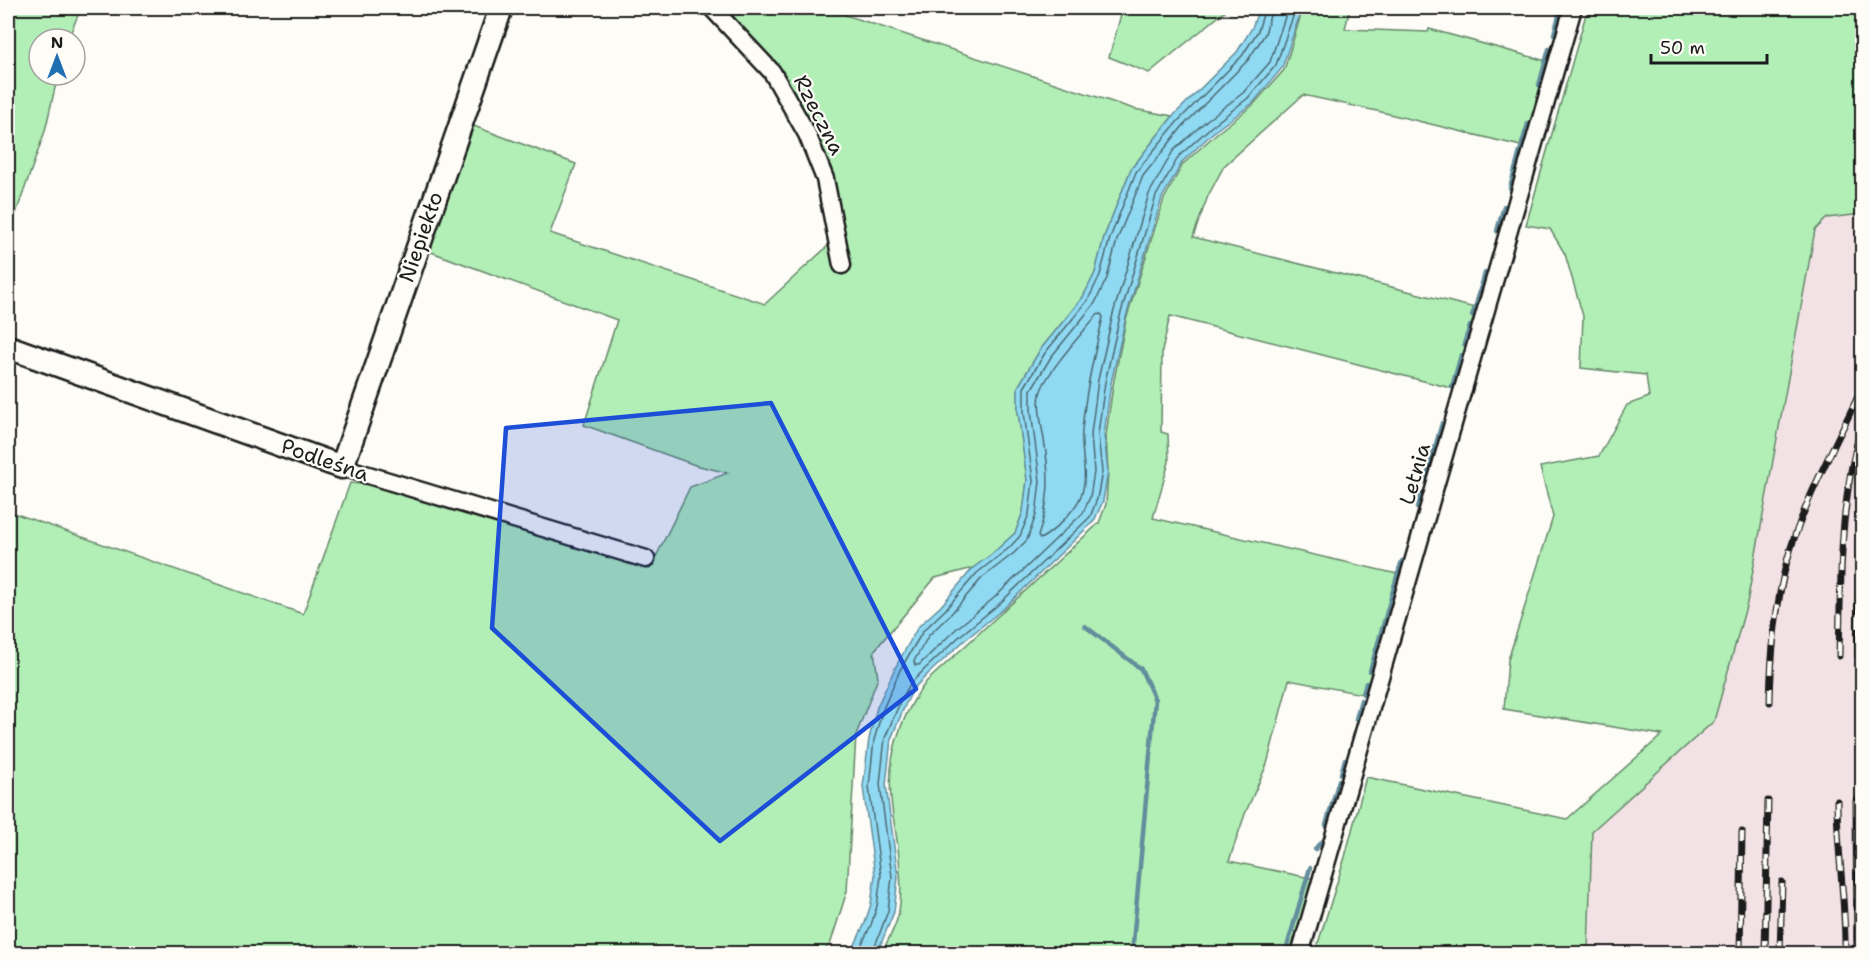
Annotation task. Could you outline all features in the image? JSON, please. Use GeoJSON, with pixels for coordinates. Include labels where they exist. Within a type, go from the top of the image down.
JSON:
{"type":"FeatureCollection","features":[{"type":"Feature","properties":{"kind":"street","name":"Niepiekło"},"geometry":{"type":"LineString","coordinates":[[342,467],[501,8]]}},
{"type":"Feature","properties":{"kind":"street","name":"Rzeczna"},"geometry":{"type":"LineString","coordinates":[[712,8],[772,72],[807,134],[825,179],[842,265]]}},
{"type":"Feature","properties":{"kind":"street","name":"Letnia"},"geometry":{"type":"LineString","coordinates":[[1300,954],[1573,8]]}},
{"type":"Feature","properties":{"kind":"street","name":"Podleśna"},"geometry":{"type":"LineString","coordinates":[[8,347],[342,467],[646,559]]}},
{"type":"Feature","properties":{"kind":"highlighted area"},"geometry":{"type":"Polygon","coordinates":[[[771,403],[916,689],[720,841],[492,628],[506,428],[771,403]]]}},
{"type":"Feature","properties":{"kind":"shaded area"},"geometry":{"type":"Polygon","coordinates":[[[1862,214],[1862,953],[1588,954],[1592,831],[1714,721],[1747,603],[1815,230],[1827,218],[1862,214]]]}},
{"type":"Feature","properties":{"kind":"green space"},"geometry":{"type":"Polygon","coordinates":[[[8,8],[81,8],[73,27],[27,27],[27,87],[55,87],[45,131],[8,236],[8,8]]]}},
{"type":"Feature","properties":{"kind":"green space"},"geometry":{"type":"Polygon","coordinates":[[[724,8],[824,8],[1134,109],[1173,116],[1131,169],[1104,237],[1095,273],[1083,297],[1040,350],[1018,387],[1018,412],[1027,480],[1023,512],[1015,533],[973,568],[935,578],[874,651],[878,678],[856,735],[847,891],[830,945],[819,953],[8,954],[8,511],[303,614],[350,483],[390,487],[650,569],[690,487],[728,473],[695,465],[584,425],[617,320],[423,249],[471,125],[576,164],[550,233],[765,304],[843,232],[831,167],[798,104],[724,8]]]}},
{"type":"Feature","properties":{"kind":"green space"},"geometry":{"type":"Polygon","coordinates":[[[1102,8],[1229,8],[1149,73],[1109,57],[1121,15],[1102,8]]]}},
{"type":"Feature","properties":{"kind":"green space"},"geometry":{"type":"Polygon","coordinates":[[[1303,8],[1350,8],[1345,29],[1428,32],[1429,29],[1550,62],[1525,147],[1303,95],[1224,166],[1208,196],[1193,237],[1479,309],[1455,389],[1170,316],[1162,351],[1161,432],[1168,434],[1169,462],[1153,518],[1402,575],[1367,695],[1289,680],[1267,764],[1245,814],[1229,861],[1315,879],[1293,953],[881,954],[897,921],[900,908],[900,865],[890,782],[894,751],[909,708],[926,682],[1099,523],[1106,504],[1108,472],[1106,435],[1126,320],[1164,199],[1183,164],[1253,105],[1284,70],[1303,8]]]}},
{"type":"Feature","properties":{"kind":"green space"},"geometry":{"type":"Polygon","coordinates":[[[1622,8],[1862,8],[1862,214],[1827,218],[1815,230],[1747,603],[1714,721],[1592,831],[1588,953],[1315,953],[1345,857],[1366,777],[1567,819],[1662,735],[1504,709],[1508,660],[1553,517],[1540,467],[1599,456],[1627,405],[1649,397],[1646,375],[1581,368],[1583,316],[1565,254],[1550,229],[1526,225],[1586,14],[1591,15],[1622,8]]]}},
{"type":"Feature","properties":{"kind":"water"},"geometry":{"type":"Polygon","coordinates":[[[1259,8],[1302,8],[1282,68],[1253,103],[1216,130],[1183,161],[1162,198],[1126,317],[1111,383],[1104,435],[1108,472],[1103,501],[1094,521],[1003,609],[965,640],[914,688],[891,739],[886,785],[898,877],[894,912],[877,953],[851,953],[871,904],[875,875],[863,787],[869,739],[877,707],[918,627],[941,606],[973,568],[1015,533],[1023,512],[1027,480],[1018,412],[1018,387],[1040,350],[1083,297],[1095,273],[1104,237],[1131,169],[1173,116],[1237,52],[1252,28],[1259,8]]]}},
{"type":"Feature","properties":{"kind":"waterway"},"geometry":{"type":"LineString","coordinates":[[1554,34],[1561,8]]}},
{"type":"Feature","properties":{"kind":"waterway"},"geometry":{"type":"LineString","coordinates":[[1539,85],[1549,49]]}},
{"type":"Feature","properties":{"kind":"waterway"},"geometry":{"type":"LineString","coordinates":[[1522,144],[1528,124]]}},
{"type":"Feature","properties":{"kind":"waterway"},"geometry":{"type":"LineString","coordinates":[[1510,188],[1521,148]]}},
{"type":"Feature","properties":{"kind":"waterway"},"geometry":{"type":"LineString","coordinates":[[1497,231],[1504,206]]}},
{"type":"Feature","properties":{"kind":"waterway"},"geometry":{"type":"LineString","coordinates":[[1476,305],[1485,273]]}},
{"type":"Feature","properties":{"kind":"waterway"},"geometry":{"type":"LineString","coordinates":[[1472,316],[1474,310]]}},
{"type":"Feature","properties":{"kind":"waterway"},"geometry":{"type":"LineString","coordinates":[[1464,344],[1470,326]]}},
{"type":"Feature","properties":{"kind":"waterway"},"geometry":{"type":"LineString","coordinates":[[1452,387],[1461,355]]}},
{"type":"Feature","properties":{"kind":"waterway"},"geometry":{"type":"LineString","coordinates":[[1426,479],[1442,423]]}},
{"type":"Feature","properties":{"kind":"waterway"},"geometry":{"type":"LineString","coordinates":[[1417,508],[1421,494]]}},
{"type":"Feature","properties":{"kind":"waterway"},"geometry":{"type":"LineString","coordinates":[[1399,570],[1402,561]]}},
{"type":"Feature","properties":{"kind":"waterway"},"geometry":{"type":"LineString","coordinates":[[1370,671],[1398,573]]}},
{"type":"Feature","properties":{"kind":"waterway"},"geometry":{"type":"LineString","coordinates":[[1085,626],[1141,669],[1155,700],[1132,954]]}},
{"type":"Feature","properties":{"kind":"waterway"},"geometry":{"type":"LineString","coordinates":[[1363,694],[1366,683]]}},
{"type":"Feature","properties":{"kind":"waterway"},"geometry":{"type":"LineString","coordinates":[[1356,719],[1361,700]]}},
{"type":"Feature","properties":{"kind":"waterway"},"geometry":{"type":"LineString","coordinates":[[1341,774],[1345,759]]}},
{"type":"Feature","properties":{"kind":"waterway"},"geometry":{"type":"LineString","coordinates":[[1326,825],[1339,780]]}},
{"type":"Feature","properties":{"kind":"waterway"},"geometry":{"type":"LineString","coordinates":[[1315,849],[1321,842]]}},
{"type":"Feature","properties":{"kind":"waterway"},"geometry":{"type":"LineString","coordinates":[[1285,954],[1310,868]]}},
{"type":"Feature","properties":{"kind":"railway"},"geometry":{"type":"LineString","coordinates":[[1770,702],[1774,631],[1787,561],[1811,494],[1862,388]]}},
{"type":"Feature","properties":{"kind":"railway"},"geometry":{"type":"LineString","coordinates":[[1839,656],[1845,511],[1854,454],[1862,425]]}},
{"type":"Feature","properties":{"kind":"railway"},"geometry":{"type":"LineString","coordinates":[[1858,656],[1859,521],[1862,465]]}},
{"type":"Feature","properties":{"kind":"railway"},"geometry":{"type":"LineString","coordinates":[[1765,954],[1768,801]]}},
{"type":"Feature","properties":{"kind":"railway"},"geometry":{"type":"LineString","coordinates":[[1837,801],[1845,954]]}},
{"type":"Feature","properties":{"kind":"railway"},"geometry":{"type":"LineString","coordinates":[[1856,801],[1857,954]]}},
{"type":"Feature","properties":{"kind":"railway"},"geometry":{"type":"LineString","coordinates":[[1740,954],[1742,832]]}},
{"type":"Feature","properties":{"kind":"railway"},"geometry":{"type":"LineString","coordinates":[[1780,954],[1782,882]]}}]}
